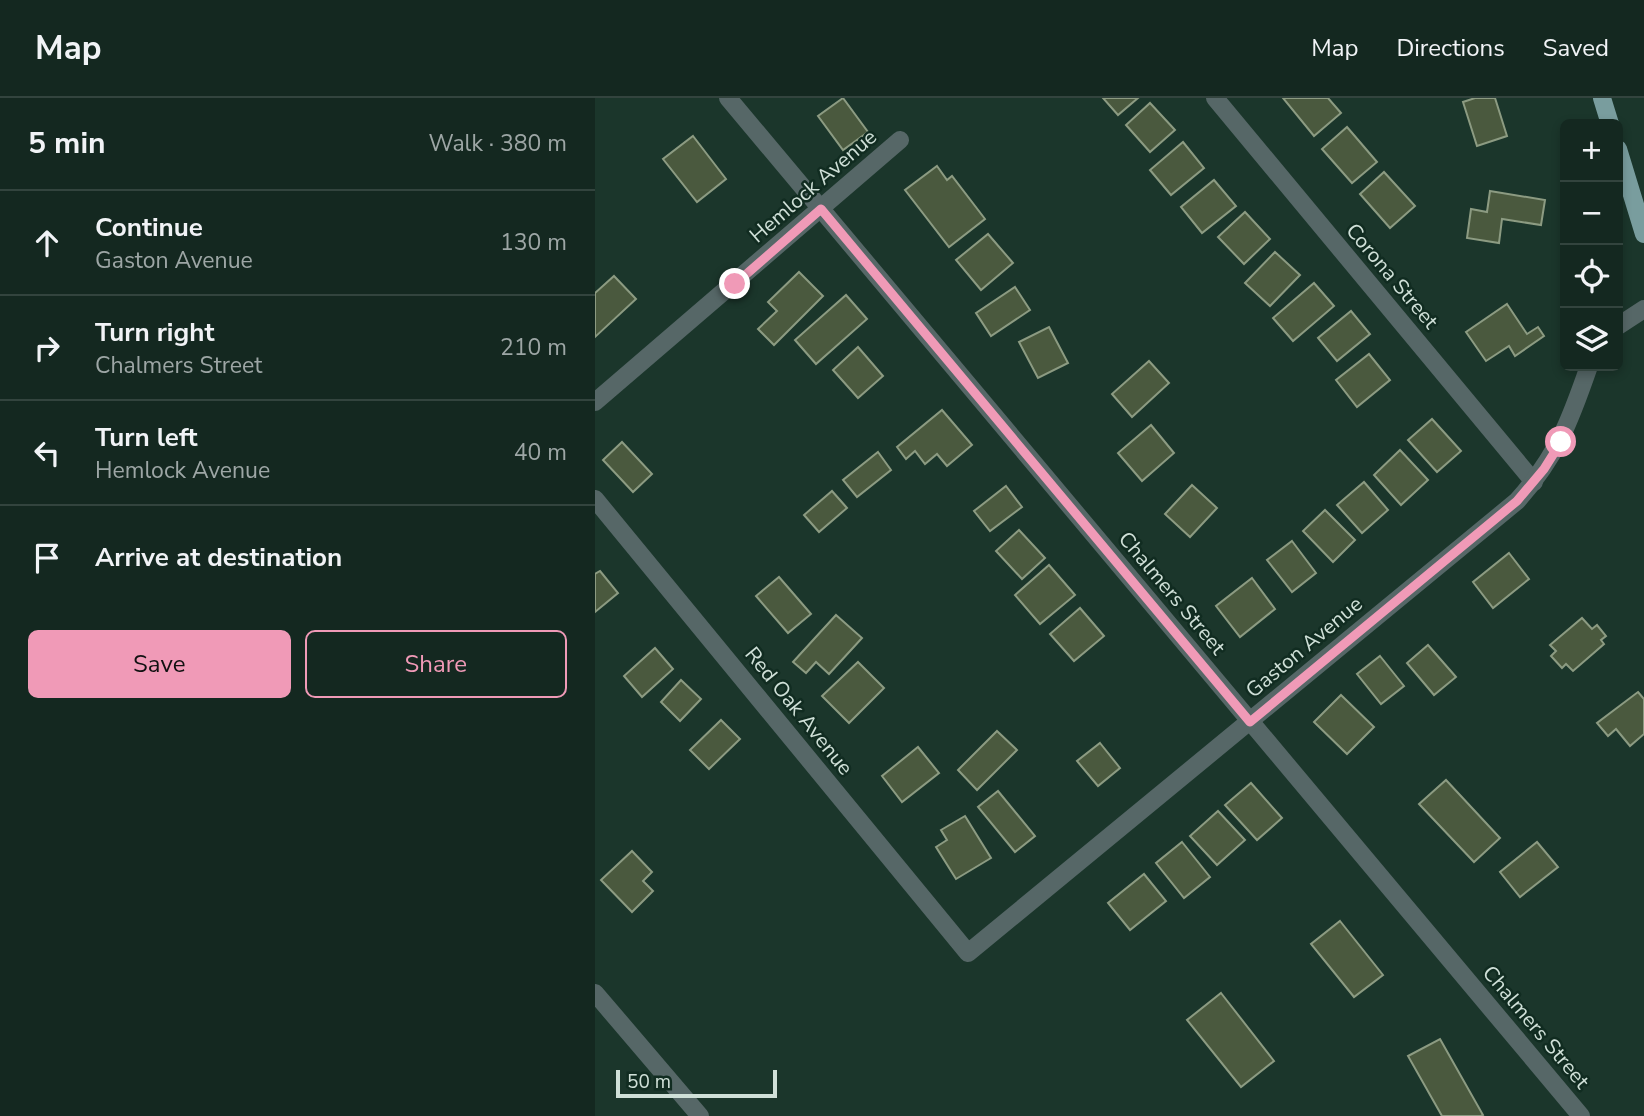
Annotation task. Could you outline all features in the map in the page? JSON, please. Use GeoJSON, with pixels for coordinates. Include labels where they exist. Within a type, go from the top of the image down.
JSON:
{"type":"FeatureCollection","features":[{"type":"Feature","properties":{"kind":"main road"},"geometry":{"type":"LineString","coordinates":[[1602,98],[1608,119]]}},
{"type":"Feature","properties":{"kind":"main road"},"geometry":{"type":"LineString","coordinates":[[1623,165],[1644,234]]}},
{"type":"Feature","properties":{"kind":"street","name":"Chalmers Street"},"geometry":{"type":"LineString","coordinates":[[728,98],[1581,1116]]}},
{"type":"Feature","properties":{"kind":"street","name":"Corona Street"},"geometry":{"type":"LineString","coordinates":[[1215,98],[1534,482]]}},
{"type":"Feature","properties":{"kind":"street","name":"Hemlock Avenue"},"geometry":{"type":"LineString","coordinates":[[595,402],[900,140]]}},
{"type":"Feature","properties":{"kind":"street"},"geometry":{"type":"LineString","coordinates":[[1623,323],[1644,309]]}},
{"type":"Feature","properties":{"kind":"street","name":"Gaston Avenue"},"geometry":{"type":"LineString","coordinates":[[968,953],[1517,501],[1534,482],[1561,442],[1587,371]]}},
{"type":"Feature","properties":{"kind":"street","name":"Red Oak Avenue"},"geometry":{"type":"LineString","coordinates":[[595,499],[968,953]]}},
{"type":"Feature","properties":{"kind":"street"},"geometry":{"type":"LineString","coordinates":[[595,993],[700,1116]]}},
{"type":"Feature","properties":{"kind":"building"},"geometry":{"type":"Polygon","coordinates":[[[843,98],[868,132],[843,150],[818,116],[843,98]]]}},
{"type":"Feature","properties":{"kind":"building"},"geometry":{"type":"Polygon","coordinates":[[[1103,98],[1138,98],[1118,115],[1103,98]]]}},
{"type":"Feature","properties":{"kind":"building"},"geometry":{"type":"Polygon","coordinates":[[[1283,98],[1328,98],[1341,113],[1314,136],[1283,98]]]}},
{"type":"Feature","properties":{"kind":"building"},"geometry":{"type":"Polygon","coordinates":[[[1475,98],[1495,98],[1507,136],[1477,146],[1463,102],[1475,98]]]}},
{"type":"Feature","properties":{"kind":"building"},"geometry":{"type":"Polygon","coordinates":[[[1150,103],[1175,130],[1150,152],[1126,125],[1150,103]]]}},
{"type":"Feature","properties":{"kind":"building"},"geometry":{"type":"Polygon","coordinates":[[[1347,127],[1377,162],[1352,183],[1322,149],[1347,127]]]}},
{"type":"Feature","properties":{"kind":"building"},"geometry":{"type":"Polygon","coordinates":[[[693,136],[726,179],[697,202],[663,159],[693,136]]]}},
{"type":"Feature","properties":{"kind":"building"},"geometry":{"type":"Polygon","coordinates":[[[1183,142],[1204,168],[1171,195],[1150,170],[1183,142]]]}},
{"type":"Feature","properties":{"kind":"building"},"geometry":{"type":"Polygon","coordinates":[[[937,166],[947,180],[952,176],[985,219],[949,247],[905,190],[937,166]]]}},
{"type":"Feature","properties":{"kind":"building"},"geometry":{"type":"Polygon","coordinates":[[[1384,172],[1415,206],[1390,228],[1360,194],[1384,172]]]}},
{"type":"Feature","properties":{"kind":"building"},"geometry":{"type":"Polygon","coordinates":[[[1214,180],[1236,206],[1202,233],[1181,207],[1214,180]]]}},
{"type":"Feature","properties":{"kind":"building"},"geometry":{"type":"Polygon","coordinates":[[[1490,191],[1545,200],[1541,225],[1502,219],[1499,243],[1467,238],[1471,209],[1487,212],[1490,191]]]}},
{"type":"Feature","properties":{"kind":"building"},"geometry":{"type":"Polygon","coordinates":[[[1245,212],[1270,239],[1244,264],[1218,237],[1245,212]]]}},
{"type":"Feature","properties":{"kind":"building"},"geometry":{"type":"Polygon","coordinates":[[[988,234],[1013,263],[981,290],[956,260],[988,234]]]}},
{"type":"Feature","properties":{"kind":"building"},"geometry":{"type":"Polygon","coordinates":[[[1275,252],[1300,275],[1270,306],[1245,283],[1275,252]]]}},
{"type":"Feature","properties":{"kind":"building"},"geometry":{"type":"Polygon","coordinates":[[[799,272],[823,296],[774,345],[758,329],[777,311],[768,302],[799,272]]]}},
{"type":"Feature","properties":{"kind":"building"},"geometry":{"type":"Polygon","coordinates":[[[614,276],[636,299],[595,337],[595,293],[614,276]]]}},
{"type":"Feature","properties":{"kind":"building"},"geometry":{"type":"Polygon","coordinates":[[[1314,283],[1334,306],[1293,341],[1273,318],[1314,283]]]}},
{"type":"Feature","properties":{"kind":"building"},"geometry":{"type":"Polygon","coordinates":[[[1015,287],[1030,310],[991,336],[976,313],[1015,287]]]}},
{"type":"Feature","properties":{"kind":"building"},"geometry":{"type":"Polygon","coordinates":[[[846,295],[867,319],[816,364],[795,340],[846,295]]]}},
{"type":"Feature","properties":{"kind":"building"},"geometry":{"type":"Polygon","coordinates":[[[1507,304],[1527,334],[1538,327],[1544,336],[1515,356],[1509,346],[1486,361],[1466,332],[1507,304]]]}},
{"type":"Feature","properties":{"kind":"building"},"geometry":{"type":"Polygon","coordinates":[[[1351,311],[1370,334],[1337,361],[1318,338],[1351,311]]]}},
{"type":"Feature","properties":{"kind":"building"},"geometry":{"type":"Polygon","coordinates":[[[1049,327],[1068,363],[1038,378],[1019,342],[1049,327]]]}},
{"type":"Feature","properties":{"kind":"building"},"geometry":{"type":"Polygon","coordinates":[[[858,347],[883,376],[858,398],[833,370],[858,347]]]}},
{"type":"Feature","properties":{"kind":"building"},"geometry":{"type":"Polygon","coordinates":[[[1369,354],[1390,380],[1357,407],[1336,380],[1369,354]]]}},
{"type":"Feature","properties":{"kind":"building"},"geometry":{"type":"Polygon","coordinates":[[[1149,361],[1169,383],[1132,417],[1112,394],[1149,361]]]}},
{"type":"Feature","properties":{"kind":"building"},"geometry":{"type":"Polygon","coordinates":[[[942,410],[972,445],[947,466],[937,454],[925,464],[915,451],[906,459],[897,447],[942,410]]]}},
{"type":"Feature","properties":{"kind":"building"},"geometry":{"type":"Polygon","coordinates":[[[1432,419],[1461,451],[1437,472],[1408,440],[1432,419]]]}},
{"type":"Feature","properties":{"kind":"building"},"geometry":{"type":"Polygon","coordinates":[[[1151,425],[1174,453],[1142,481],[1118,453],[1151,425]]]}},
{"type":"Feature","properties":{"kind":"building"},"geometry":{"type":"Polygon","coordinates":[[[622,442],[652,474],[633,492],[603,460],[622,442]]]}},
{"type":"Feature","properties":{"kind":"building"},"geometry":{"type":"Polygon","coordinates":[[[1400,450],[1428,480],[1401,505],[1374,475],[1400,450]]]}},
{"type":"Feature","properties":{"kind":"building"},"geometry":{"type":"Polygon","coordinates":[[[878,452],[891,470],[857,497],[843,480],[878,452]]]}},
{"type":"Feature","properties":{"kind":"building"},"geometry":{"type":"Polygon","coordinates":[[[1364,482],[1388,510],[1362,533],[1337,505],[1364,482]]]}},
{"type":"Feature","properties":{"kind":"building"},"geometry":{"type":"Polygon","coordinates":[[[1192,485],[1217,508],[1190,537],[1165,514],[1192,485]]]}},
{"type":"Feature","properties":{"kind":"building"},"geometry":{"type":"Polygon","coordinates":[[[1006,486],[1022,507],[990,531],[974,511],[1006,486]]]}},
{"type":"Feature","properties":{"kind":"building"},"geometry":{"type":"Polygon","coordinates":[[[832,491],[847,508],[819,532],[804,515],[832,491]]]}},
{"type":"Feature","properties":{"kind":"building"},"geometry":{"type":"Polygon","coordinates":[[[1325,510],[1355,540],[1333,562],[1303,531],[1325,510]]]}},
{"type":"Feature","properties":{"kind":"building"},"geometry":{"type":"Polygon","coordinates":[[[1019,530],[1045,558],[1022,579],[996,551],[1019,530]]]}},
{"type":"Feature","properties":{"kind":"building"},"geometry":{"type":"Polygon","coordinates":[[[1292,541],[1316,573],[1292,592],[1267,560],[1292,541]]]}},
{"type":"Feature","properties":{"kind":"building"},"geometry":{"type":"Polygon","coordinates":[[[1509,553],[1529,579],[1493,608],[1473,582],[1509,553]]]}},
{"type":"Feature","properties":{"kind":"building"},"geometry":{"type":"Polygon","coordinates":[[[1049,565],[1075,595],[1040,624],[1015,595],[1049,565]]]}},
{"type":"Feature","properties":{"kind":"building"},"geometry":{"type":"Polygon","coordinates":[[[600,571],[618,593],[595,612],[595,574],[600,571]]]}},
{"type":"Feature","properties":{"kind":"building"},"geometry":{"type":"Polygon","coordinates":[[[779,577],[811,614],[788,633],[756,596],[779,577]]]}},
{"type":"Feature","properties":{"kind":"building"},"geometry":{"type":"Polygon","coordinates":[[[1252,578],[1275,609],[1240,637],[1216,606],[1252,578]]]}},
{"type":"Feature","properties":{"kind":"building"},"geometry":{"type":"Polygon","coordinates":[[[1080,608],[1104,636],[1074,661],[1050,634],[1080,608]]]}},
{"type":"Feature","properties":{"kind":"building"},"geometry":{"type":"Polygon","coordinates":[[[836,615],[862,638],[829,674],[816,662],[806,673],[793,662],[836,615]]]}},
{"type":"Feature","properties":{"kind":"building"},"geometry":{"type":"Polygon","coordinates":[[[1582,618],[1592,629],[1597,625],[1606,636],[1601,640],[1604,644],[1573,671],[1566,664],[1562,668],[1551,656],[1556,651],[1550,645],[1582,618]]]}},
{"type":"Feature","properties":{"kind":"building"},"geometry":{"type":"Polygon","coordinates":[[[1428,645],[1456,677],[1434,695],[1407,663],[1428,645]]]}},
{"type":"Feature","properties":{"kind":"building"},"geometry":{"type":"Polygon","coordinates":[[[655,648],[673,669],[642,697],[624,676],[655,648]]]}},
{"type":"Feature","properties":{"kind":"building"},"geometry":{"type":"Polygon","coordinates":[[[1380,656],[1404,686],[1381,704],[1357,674],[1380,656]]]}},
{"type":"Feature","properties":{"kind":"building"},"geometry":{"type":"Polygon","coordinates":[[[858,662],[884,688],[849,723],[822,696],[858,662]]]}},
{"type":"Feature","properties":{"kind":"building"},"geometry":{"type":"Polygon","coordinates":[[[681,680],[701,699],[680,721],[661,702],[681,680]]]}},
{"type":"Feature","properties":{"kind":"building"},"geometry":{"type":"Polygon","coordinates":[[[1638,692],[1644,699],[1644,734],[1630,746],[1616,729],[1608,736],[1597,723],[1638,692]]]}},
{"type":"Feature","properties":{"kind":"building"},"geometry":{"type":"Polygon","coordinates":[[[1341,695],[1374,727],[1347,754],[1314,722],[1341,695]]]}},
{"type":"Feature","properties":{"kind":"building"},"geometry":{"type":"Polygon","coordinates":[[[721,720],[740,739],[709,769],[690,750],[721,720]]]}},
{"type":"Feature","properties":{"kind":"building"},"geometry":{"type":"Polygon","coordinates":[[[997,731],[1017,750],[977,790],[958,770],[997,731]]]}},
{"type":"Feature","properties":{"kind":"building"},"geometry":{"type":"Polygon","coordinates":[[[1100,743],[1120,768],[1098,786],[1077,761],[1100,743]]]}},
{"type":"Feature","properties":{"kind":"building"},"geometry":{"type":"Polygon","coordinates":[[[918,747],[939,773],[902,802],[882,776],[918,747]]]}},
{"type":"Feature","properties":{"kind":"building"},"geometry":{"type":"Polygon","coordinates":[[[1446,780],[1500,838],[1474,862],[1419,804],[1446,780]]]}},
{"type":"Feature","properties":{"kind":"building"},"geometry":{"type":"Polygon","coordinates":[[[1251,783],[1282,818],[1257,840],[1225,805],[1251,783]]]}},
{"type":"Feature","properties":{"kind":"building"},"geometry":{"type":"Polygon","coordinates":[[[998,791],[1035,836],[1015,852],[978,807],[998,791]]]}},
{"type":"Feature","properties":{"kind":"building"},"geometry":{"type":"Polygon","coordinates":[[[1218,811],[1245,840],[1217,865],[1190,836],[1218,811]]]}},
{"type":"Feature","properties":{"kind":"building"},"geometry":{"type":"Polygon","coordinates":[[[965,816],[991,858],[956,879],[936,847],[947,840],[941,830],[965,816]]]}},
{"type":"Feature","properties":{"kind":"building"},"geometry":{"type":"Polygon","coordinates":[[[1182,842],[1210,877],[1184,898],[1156,863],[1182,842]]]}},
{"type":"Feature","properties":{"kind":"building"},"geometry":{"type":"Polygon","coordinates":[[[1537,842],[1558,867],[1520,897],[1500,872],[1537,842]]]}},
{"type":"Feature","properties":{"kind":"building"},"geometry":{"type":"Polygon","coordinates":[[[632,851],[652,872],[643,881],[653,891],[632,912],[601,880],[632,851]]]}},
{"type":"Feature","properties":{"kind":"building"},"geometry":{"type":"Polygon","coordinates":[[[1144,874],[1166,901],[1130,930],[1108,903],[1144,874]]]}},
{"type":"Feature","properties":{"kind":"building"},"geometry":{"type":"Polygon","coordinates":[[[1340,921],[1383,975],[1354,997],[1311,944],[1340,921]]]}},
{"type":"Feature","properties":{"kind":"building"},"geometry":{"type":"Polygon","coordinates":[[[1221,993],[1274,1061],[1241,1087],[1187,1020],[1221,993]]]}},
{"type":"Feature","properties":{"kind":"building"},"geometry":{"type":"Polygon","coordinates":[[[1440,1039],[1483,1115],[1442,1116],[1408,1056],[1440,1039]]]}},
{"type":"Feature","properties":{"kind":"route"},"geometry":{"type":"LineString","coordinates":[[735,284],[821,209],[1250,722],[1517,501],[1544,469],[1561,442]]}}]}
